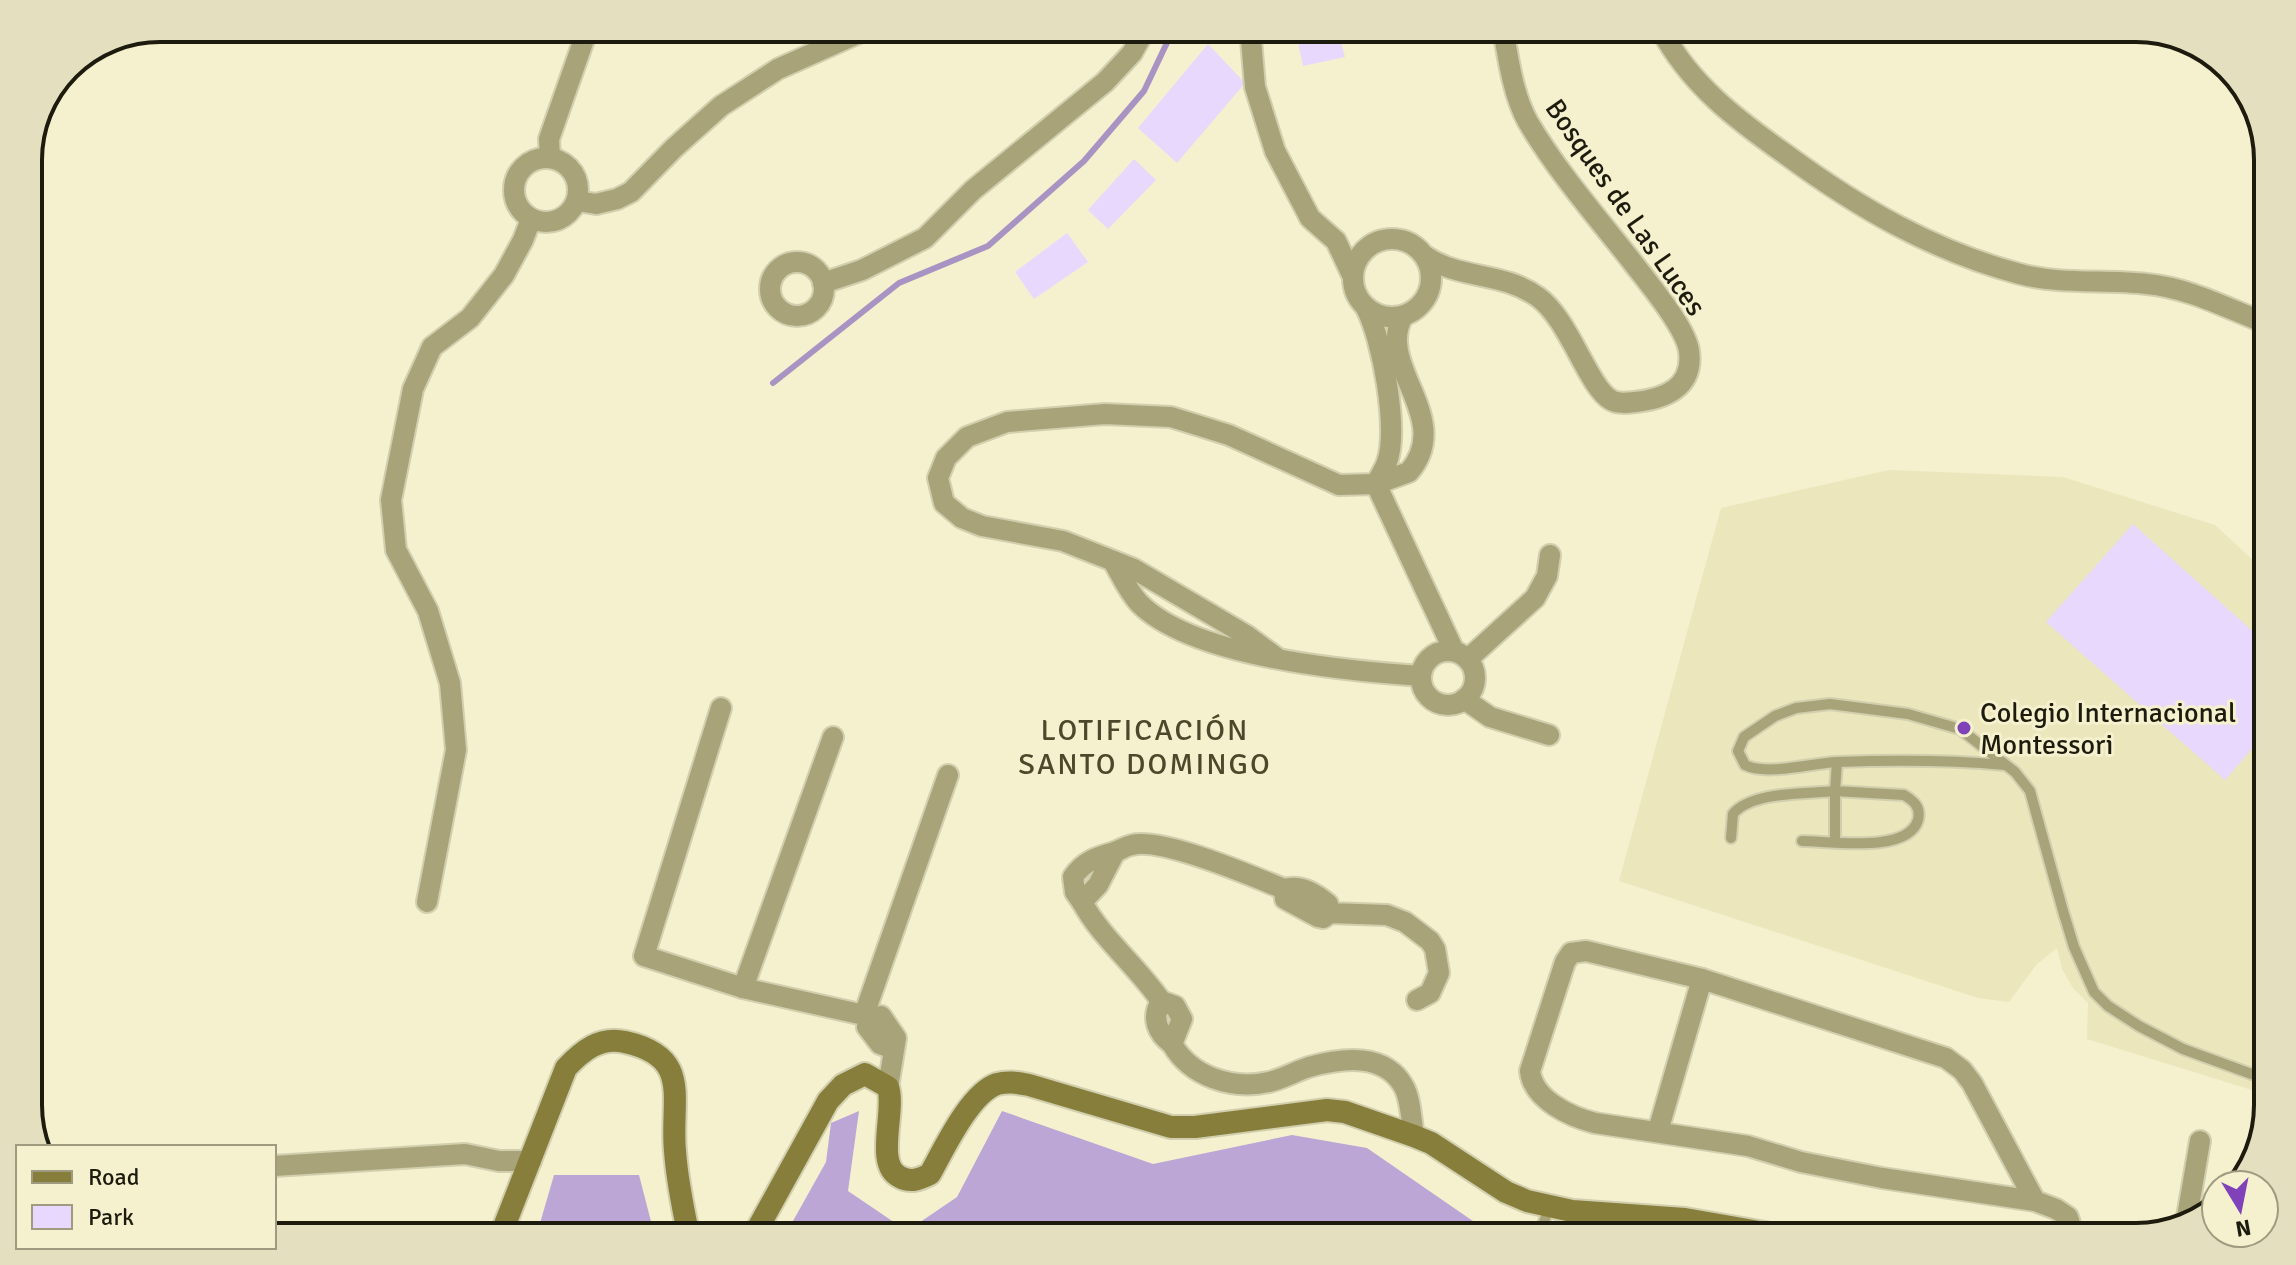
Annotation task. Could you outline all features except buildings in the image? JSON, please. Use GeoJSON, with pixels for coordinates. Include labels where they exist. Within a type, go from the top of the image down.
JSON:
{"type":"FeatureCollection","features":[{"type":"Feature","properties":{"kind":"main road"},"geometry":{"type":"LineString","coordinates":[[506,1223],[566,1068],[594,1044],[614,1039],[642,1046],[660,1056],[670,1069],[677,1090],[675,1149],[687,1223]]}},
{"type":"Feature","properties":{"kind":"main road"},"geometry":{"type":"LineString","coordinates":[[761,1223],[828,1101],[843,1085],[865,1074],[888,1087],[891,1100],[887,1160],[894,1174],[905,1180],[919,1180],[930,1174],[969,1109],[994,1085],[1009,1082],[1029,1085],[1171,1127],[1195,1127],[1327,1110],[1345,1112],[1431,1143],[1506,1192],[1549,1207],[1708,1223]]}},
{"type":"Feature","properties":{"kind":"street"},"geometry":{"type":"LineString","coordinates":[[550,158],[549,139],[583,42]]}},
{"type":"Feature","properties":{"kind":"street"},"geometry":{"type":"LineString","coordinates":[[578,201],[596,204],[631,192],[721,106],[778,69],[834,42]]}},
{"type":"Feature","properties":{"kind":"street"},"geometry":{"type":"LineString","coordinates":[[823,283],[862,270],[925,238],[973,190],[1105,82],[1138,42]]}},
{"type":"Feature","properties":{"kind":"street"},"geometry":{"type":"LineString","coordinates":[[1251,42],[1255,87],[1275,151],[1310,218],[1336,241],[1351,247],[1368,248]]}},
{"type":"Feature","properties":{"kind":"street","name":"Bosques de Las Luces"},"geometry":{"type":"LineString","coordinates":[[1425,256],[1447,268],[1504,279],[1539,298],[1566,328],[1603,394],[1615,402],[1660,399],[1675,390],[1686,374],[1689,350],[1666,306],[1569,182],[1527,119],[1513,79],[1506,42]]}},
{"type":"Feature","properties":{"kind":"street"},"geometry":{"type":"LineString","coordinates":[[1669,42],[1693,78],[1726,111],[1834,189],[1921,238],[2023,275],[2069,281],[2146,284],[2184,290],[2254,318]]}},
{"type":"Feature","properties":{"kind":"street"},"geometry":{"type":"LineString","coordinates":[[550,158],[561,161],[578,180],[578,201],[562,219],[551,222],[531,219],[515,200],[515,180],[531,161],[550,158]]}},
{"type":"Feature","properties":{"kind":"street"},"geometry":{"type":"LineString","coordinates":[[427,902],[456,750],[450,683],[428,611],[396,550],[391,500],[413,389],[432,347],[470,318],[504,275],[531,219]]}},
{"type":"Feature","properties":{"kind":"street"},"geometry":{"type":"LineString","coordinates":[[1352,275],[1356,262],[1368,248],[1384,240],[1396,239],[1407,242],[1425,256],[1431,278],[1427,295]]}},
{"type":"Feature","properties":{"kind":"street"},"geometry":{"type":"LineString","coordinates":[[1336,241],[1352,275],[1358,299],[1366,308],[1378,336],[1389,391],[1389,460],[1376,484]]}},
{"type":"Feature","properties":{"kind":"street"},"geometry":{"type":"LineString","coordinates":[[1366,308],[1390,318],[1403,316],[1415,310],[1427,295],[1446,282],[1472,274]]}},
{"type":"Feature","properties":{"kind":"street"},"geometry":{"type":"LineString","coordinates":[[1277,658],[1246,635],[1134,569],[1063,541],[982,526],[962,518],[944,503],[938,478],[946,458],[967,437],[1007,422],[1105,414],[1171,417],[1229,435],[1339,485],[1376,484],[1409,472],[1423,448],[1421,412],[1396,340],[1403,316]]}},
{"type":"Feature","properties":{"kind":"street"},"geometry":{"type":"LineString","coordinates":[[1376,484],[1461,655],[1473,666],[1474,684],[1464,699],[1457,703],[1439,703],[1426,692],[1421,676],[1426,662],[1432,656],[1447,651],[1461,655]]}},
{"type":"Feature","properties":{"kind":"street"},"geometry":{"type":"LineString","coordinates":[[1461,655],[1535,598],[1547,576],[1550,555]]}},
{"type":"Feature","properties":{"kind":"street"},"geometry":{"type":"LineString","coordinates":[[1113,561],[1139,603],[1166,624],[1215,643],[1356,672],[1421,676]]}},
{"type":"Feature","properties":{"kind":"street"},"geometry":{"type":"LineString","coordinates":[[1464,699],[1490,717],[1549,735]]}},
{"type":"Feature","properties":{"kind":"street"},"geometry":{"type":"LineString","coordinates":[[721,708],[644,956],[743,988],[867,1017]]}},
{"type":"Feature","properties":{"kind":"street"},"geometry":{"type":"LineString","coordinates":[[743,988],[833,737]]}},
{"type":"Feature","properties":{"kind":"street"},"geometry":{"type":"LineString","coordinates":[[888,1087],[893,1049],[883,1046],[873,1036],[867,1027],[867,1017],[948,775]]}},
{"type":"Feature","properties":{"kind":"street"},"geometry":{"type":"LineString","coordinates":[[1414,1136],[1404,1088],[1380,1063],[1369,1060],[1330,1063],[1308,1067],[1267,1082],[1250,1083],[1215,1080],[1196,1072],[1180,1059],[1172,1044],[1162,1035],[1155,1013],[1161,1001],[1095,925],[1075,892],[1073,877],[1080,867],[1092,859],[1133,844],[1147,844],[1211,860],[1284,889],[1296,886],[1328,904],[1330,913],[1387,915],[1405,922],[1430,941],[1435,949],[1439,973],[1430,993],[1417,1000]]}},
{"type":"Feature","properties":{"kind":"street"},"geometry":{"type":"LineString","coordinates":[[2035,1201],[1972,1083],[1962,1070],[1946,1058],[1702,979],[1586,951],[1571,953],[1565,962],[1530,1071],[1533,1085],[1574,1118],[1748,1146],[1801,1162],[1882,1178],[2035,1201],[2056,1209],[2068,1217],[2070,1223]]}},
{"type":"Feature","properties":{"kind":"street"},"geometry":{"type":"LineString","coordinates":[[1658,1131],[1702,979]]}},
{"type":"Feature","properties":{"kind":"street"},"geometry":{"type":"LineString","coordinates":[[2190,1210],[2200,1141]]}},
{"type":"Feature","properties":{"kind":"street"},"geometry":{"type":"LineString","coordinates":[[276,1166],[465,1154],[499,1161],[531,1161]]}},
{"type":"Feature","properties":{"kind":"lane"},"geometry":{"type":"LineString","coordinates":[[2005,765],[1837,762],[1761,770],[1745,765],[1738,751],[1744,737],[1775,716],[1796,708],[1830,704],[1908,714],[1960,729],[2015,772],[2030,791],[2074,947],[2094,992],[2108,1006],[2139,1026],[2183,1049],[2254,1075]]}},
{"type":"Feature","properties":{"kind":"lane"},"geometry":{"type":"LineString","coordinates":[[1835,841],[1837,762]]}},
{"type":"Feature","properties":{"kind":"lane"},"geometry":{"type":"LineString","coordinates":[[1731,838],[1733,814],[1745,803],[1767,797],[1835,791],[1904,795],[1914,801],[1918,808],[1918,819],[1913,828],[1897,839],[1880,843],[1802,841]]}},
{"type":"Feature","properties":{"kind":"lane"},"geometry":{"type":"LineString","coordinates":[[1544,1223],[1549,1207]]}},
{"type":"Feature","properties":{"kind":"shaded area","name":"Colegio Internacional Montessori"},"geometry":{"type":"Polygon","coordinates":[[[1889,470],[2063,477],[2215,525],[2254,561],[2254,1091],[2087,1039],[2088,1003],[2073,988],[2062,969],[2057,948],[2037,964],[2009,1002],[1978,998],[1619,881],[1721,508],[1889,470]]]}},
{"type":"Feature","properties":{"kind":"shaded area"},"geometry":{"type":"Polygon","coordinates":[[[859,1111],[848,1191],[895,1223],[792,1223],[826,1162],[831,1123],[859,1111]]]}},
{"type":"Feature","properties":{"kind":"shaded area"},"geometry":{"type":"Polygon","coordinates":[[[1002,1111],[1153,1164],[1292,1135],[1367,1148],[1476,1223],[919,1223],[957,1197],[1002,1111]]]}},
{"type":"Feature","properties":{"kind":"shaded area"},"geometry":{"type":"Polygon","coordinates":[[[554,1175],[639,1175],[651,1223],[540,1223],[554,1175]]]}},
{"type":"Feature","properties":{"kind":"green space"},"geometry":{"type":"Polygon","coordinates":[[[1298,42],[1341,42],[1345,57],[1303,66],[1298,42]]]}},
{"type":"Feature","properties":{"kind":"green space"},"geometry":{"type":"Polygon","coordinates":[[[1208,44],[1245,83],[1177,163],[1138,128],[1208,44]]]}},
{"type":"Feature","properties":{"kind":"green space"},"geometry":{"type":"Polygon","coordinates":[[[1134,159],[1156,180],[1108,229],[1088,210],[1134,159]]]}},
{"type":"Feature","properties":{"kind":"green space"},"geometry":{"type":"Polygon","coordinates":[[[1067,233],[1088,262],[1034,299],[1015,272],[1067,233]]]}},
{"type":"Feature","properties":{"kind":"green space"},"geometry":{"type":"Polygon","coordinates":[[[2133,524],[2254,632],[2254,746],[2225,780],[2046,622],[2133,524]]]}},
{"type":"Feature","properties":{"kind":"waterway"},"geometry":{"type":"LineString","coordinates":[[773,383],[899,283],[988,246],[1084,161],[1144,91],[1167,42]]}},
{"type":"Feature","properties":{"kind":"place","name":"Colegio Internacional Montessori"},"geometry":{"type":"Point","coordinates":[1964,728]}},
{"type":"Feature","properties":{"kind":"district","name":"LOTIFICACIÓN SANTO DOMINGO"},"geometry":{"type":"Point","coordinates":[1145,747]}}]}
